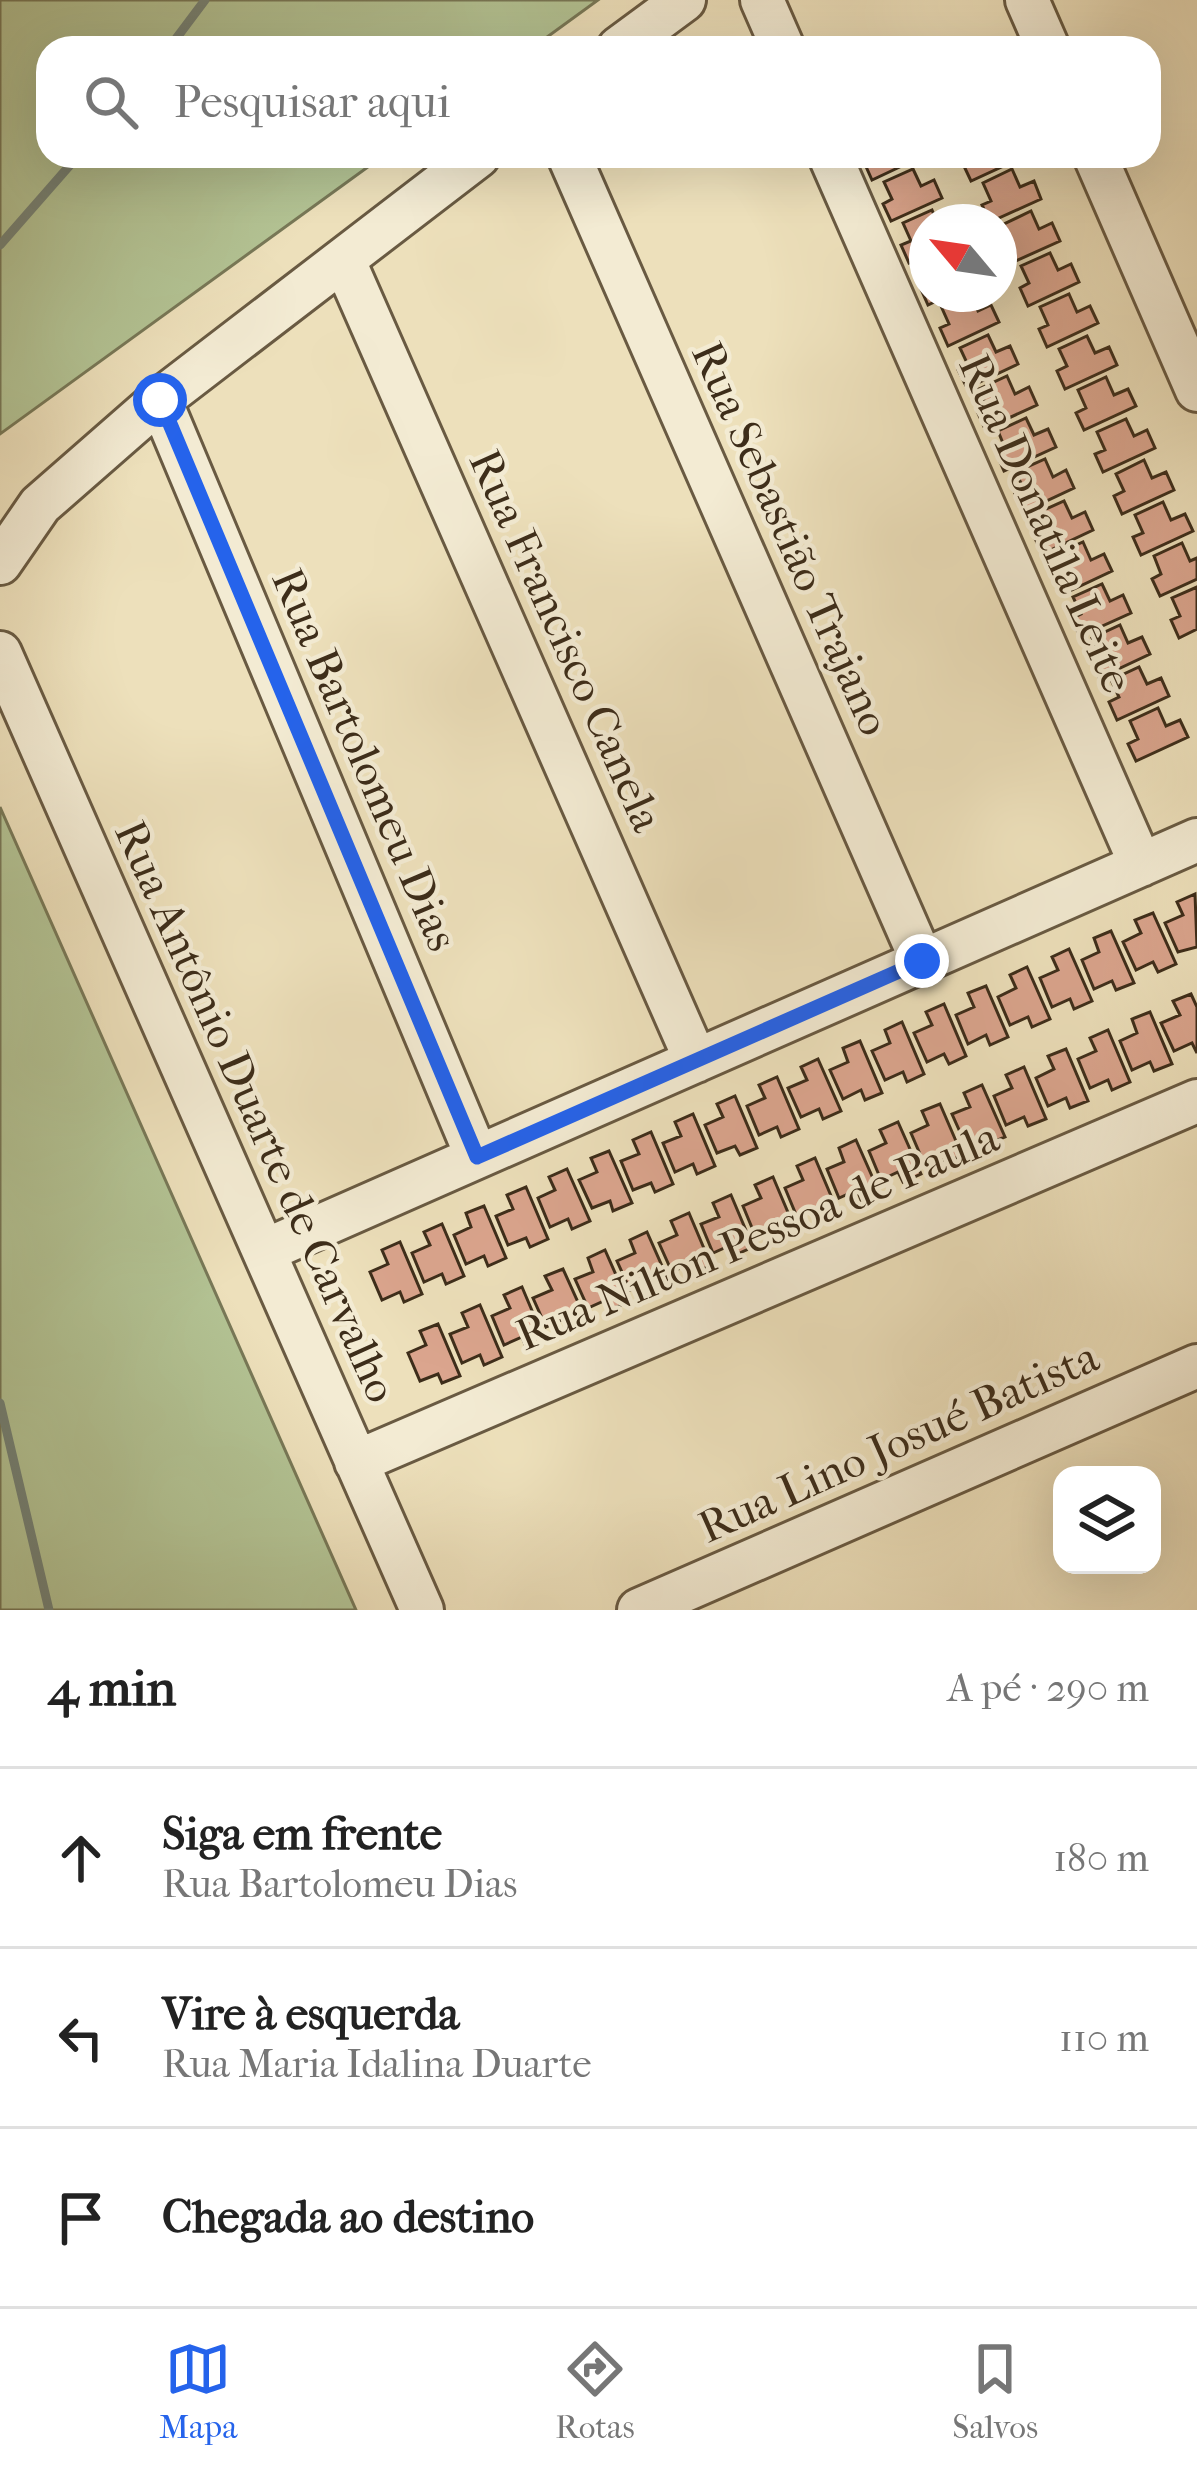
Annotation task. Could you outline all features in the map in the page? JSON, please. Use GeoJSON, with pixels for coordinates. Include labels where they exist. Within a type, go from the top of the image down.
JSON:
{"type":"FeatureCollection","features":[{"type":"Feature","properties":{"kind":"street"},"geometry":{"type":"LineString","coordinates":[[635,36],[684,0]]}},
{"type":"Feature","properties":{"kind":"street"},"geometry":{"type":"LineString","coordinates":[[762,0],[778,36]]}},
{"type":"Feature","properties":{"kind":"street"},"geometry":{"type":"LineString","coordinates":[[1027,0],[1043,36]]}},
{"type":"Feature","properties":{"kind":"street"},"geometry":{"type":"LineString","coordinates":[[0,562],[40,505],[160,400],[463,168]]}},
{"type":"Feature","properties":{"kind":"street","name":"Rua Sebastião Trajano"},"geometry":{"type":"LineString","coordinates":[[574,168],[922,961]]}},
{"type":"Feature","properties":{"kind":"street","name":"Rua Donatila Leite"},"geometry":{"type":"LineString","coordinates":[[835,168],[1141,865]]}},
{"type":"Feature","properties":{"kind":"street"},"geometry":{"type":"LineString","coordinates":[[1100,168],[1197,390]]}},
{"type":"Feature","properties":{"kind":"street","name":"Rua Francisco Canela"},"geometry":{"type":"LineString","coordinates":[[344,261],[696,1061]]}},
{"type":"Feature","properties":{"kind":"street","name":"Rua Bartolomeu Dias"},"geometry":{"type":"LineString","coordinates":[[160,400],[477,1157]]}},
{"type":"Feature","properties":{"kind":"street","name":"Rua Antônio Duarte de Carvalho"},"geometry":{"type":"LineString","coordinates":[[0,653],[422,1610]]}},
{"type":"Feature","properties":{"kind":"street"},"geometry":{"type":"LineString","coordinates":[[264,1251],[1197,840]]}},
{"type":"Feature","properties":{"kind":"street","name":"Rua Nilton Pessoa de Paula"},"geometry":{"type":"LineString","coordinates":[[356,1462],[1197,1102]]}},
{"type":"Feature","properties":{"kind":"street","name":"Rua Lino Josué Batista"},"geometry":{"type":"LineString","coordinates":[[640,1610],[1197,1366]]}},
{"type":"Feature","properties":{"kind":"green space"},"geometry":{"type":"Polygon","coordinates":[[[0,0],[598,0],[548,36],[36,36],[36,168],[366,168],[0,434],[0,0]]]}},
{"type":"Feature","properties":{"kind":"green space"},"geometry":{"type":"Polygon","coordinates":[[[0,807],[356,1610],[0,1610],[0,807]]]}},
{"type":"Feature","properties":{"kind":"building"},"geometry":{"type":"Polygon","coordinates":[[[867,168],[898,168],[872,180],[867,168]]]}},
{"type":"Feature","properties":{"kind":"building"},"geometry":{"type":"Polygon","coordinates":[[[965,168],[999,168],[971,181],[965,168]]]}},
{"type":"Feature","properties":{"kind":"building"},"geometry":{"type":"Polygon","coordinates":[[[913,169],[921,186],[934,180],[942,198],[909,204],[909,213],[891,221],[883,204],[892,199],[884,182],[913,169]]]}},
{"type":"Feature","properties":{"kind":"building"},"geometry":{"type":"Polygon","coordinates":[[[1012,169],[1020,187],[1034,181],[1041,199],[1017,210],[1017,204],[984,204],[991,201],[983,183],[1012,169]]]}},
{"type":"Feature","properties":{"kind":"building"},"geometry":{"type":"Polygon","coordinates":[[[1031,211],[1039,229],[1052,223],[1060,241],[1017,260],[1017,218],[1031,211]]]}},
{"type":"Feature","properties":{"kind":"building"},"geometry":{"type":"Polygon","coordinates":[[[1050,253],[1058,270],[1071,264],[1079,282],[1028,306],[1020,288],[1029,283],[1021,266],[1050,253]]]}},
{"type":"Feature","properties":{"kind":"building"},"geometry":{"type":"Polygon","coordinates":[[[1069,294],[1077,312],[1090,306],[1098,323],[1047,347],[1039,329],[1048,325],[1040,307],[1069,294]]]}},
{"type":"Feature","properties":{"kind":"building"},"geometry":{"type":"Polygon","coordinates":[[[944,312],[994,312],[999,322],[948,346],[940,328],[949,324],[944,312]]]}},
{"type":"Feature","properties":{"kind":"building"},"geometry":{"type":"Polygon","coordinates":[[[988,335],[996,352],[1010,346],[1018,364],[967,388],[958,370],[968,365],[960,348],[988,335]]]}},
{"type":"Feature","properties":{"kind":"building"},"geometry":{"type":"Polygon","coordinates":[[[1087,336],[1095,353],[1109,347],[1117,365],[1065,389],[1057,371],[1067,366],[1059,349],[1087,336]]]}},
{"type":"Feature","properties":{"kind":"building"},"geometry":{"type":"Polygon","coordinates":[[[1007,376],[1015,394],[1029,387],[1037,405],[985,429],[977,411],[987,407],[979,389],[1007,376]]]}},
{"type":"Feature","properties":{"kind":"building"},"geometry":{"type":"Polygon","coordinates":[[[1106,377],[1114,395],[1128,389],[1136,406],[1084,430],[1076,413],[1086,408],[1078,390],[1106,377]]]}},
{"type":"Feature","properties":{"kind":"building"},"geometry":{"type":"Polygon","coordinates":[[[1026,418],[1034,435],[1048,429],[1056,447],[1004,471],[996,453],[1005,448],[998,431],[1026,418]]]}},
{"type":"Feature","properties":{"kind":"building"},"geometry":{"type":"Polygon","coordinates":[[[1126,419],[1134,436],[1147,430],[1155,448],[1103,472],[1095,454],[1105,450],[1097,432],[1126,419]]]}},
{"type":"Feature","properties":{"kind":"building"},"geometry":{"type":"Polygon","coordinates":[[[1045,459],[1053,477],[1066,470],[1074,488],[1023,512],[1015,494],[1024,490],[1016,472],[1045,459]]]}},
{"type":"Feature","properties":{"kind":"building"},"geometry":{"type":"Polygon","coordinates":[[[1144,460],[1152,478],[1166,472],[1174,490],[1122,514],[1114,496],[1124,491],[1116,474],[1144,460]]]}},
{"type":"Feature","properties":{"kind":"building"},"geometry":{"type":"Polygon","coordinates":[[[1064,501],[1072,518],[1085,512],[1093,530],[1042,554],[1034,536],[1043,532],[1035,514],[1064,501]]]}},
{"type":"Feature","properties":{"kind":"building"},"geometry":{"type":"Polygon","coordinates":[[[1163,502],[1171,520],[1185,514],[1193,531],[1141,555],[1133,537],[1143,533],[1135,515],[1163,502]]]}},
{"type":"Feature","properties":{"kind":"building"},"geometry":{"type":"Polygon","coordinates":[[[1083,542],[1091,560],[1104,554],[1112,571],[1061,595],[1052,578],[1062,573],[1054,555],[1083,542]]]}},
{"type":"Feature","properties":{"kind":"building"},"geometry":{"type":"Polygon","coordinates":[[[1182,543],[1190,561],[1197,558],[1197,579],[1160,596],[1152,579],[1161,574],[1154,556],[1182,543]]]}},
{"type":"Feature","properties":{"kind":"building"},"geometry":{"type":"Polygon","coordinates":[[[1102,584],[1110,601],[1123,595],[1131,613],[1080,636],[1071,619],[1081,614],[1073,597],[1102,584]]]}},
{"type":"Feature","properties":{"kind":"building"},"geometry":{"type":"Polygon","coordinates":[[[1197,587],[1197,629],[1179,638],[1171,620],[1180,616],[1172,598],[1197,587]]]}},
{"type":"Feature","properties":{"kind":"building"},"geometry":{"type":"Polygon","coordinates":[[[1120,625],[1128,643],[1142,637],[1150,654],[1099,678],[1091,660],[1100,656],[1092,638],[1120,625]]]}},
{"type":"Feature","properties":{"kind":"building"},"geometry":{"type":"Polygon","coordinates":[[[1139,667],[1147,684],[1161,678],[1169,696],[1117,720],[1109,702],[1119,697],[1111,680],[1139,667]]]}},
{"type":"Feature","properties":{"kind":"building"},"geometry":{"type":"Polygon","coordinates":[[[1158,708],[1166,726],[1180,720],[1188,737],[1136,761],[1128,744],[1138,739],[1130,721],[1158,708]]]}},
{"type":"Feature","properties":{"kind":"building"},"geometry":{"type":"Polygon","coordinates":[[[1195,894],[1197,947],[1178,952],[1165,923],[1183,915],[1177,902],[1195,894]]]}},
{"type":"Feature","properties":{"kind":"building"},"geometry":{"type":"Polygon","coordinates":[[[1153,913],[1176,964],[1158,972],[1153,962],[1136,970],[1123,942],[1141,933],[1135,920],[1153,913]]]}},
{"type":"Feature","properties":{"kind":"building"},"geometry":{"type":"Polygon","coordinates":[[[1111,931],[1134,983],[1116,990],[1112,981],[1094,989],[1082,960],[1099,952],[1094,938],[1111,931]]]}},
{"type":"Feature","properties":{"kind":"building"},"geometry":{"type":"Polygon","coordinates":[[[1069,949],[1092,1001],[1074,1009],[1070,999],[1052,1007],[1040,978],[1058,970],[1052,957],[1069,949]]]}},
{"type":"Feature","properties":{"kind":"building"},"geometry":{"type":"Polygon","coordinates":[[[1027,967],[1050,1019],[1032,1027],[1028,1017],[1010,1025],[998,997],[1016,988],[1010,975],[1027,967]]]}},
{"type":"Feature","properties":{"kind":"building"},"geometry":{"type":"Polygon","coordinates":[[[986,986],[1008,1037],[990,1045],[986,1035],[968,1044],[956,1015],[974,1007],[968,993],[986,986]]]}},
{"type":"Feature","properties":{"kind":"building"},"geometry":{"type":"Polygon","coordinates":[[[1191,994],[1197,1007],[1197,1053],[1192,1043],[1174,1051],[1161,1023],[1180,1015],[1173,1001],[1191,994]]]}},
{"type":"Feature","properties":{"kind":"building"},"geometry":{"type":"Polygon","coordinates":[[[944,1004],[966,1056],[949,1064],[944,1054],[927,1062],[914,1033],[932,1025],[926,1012],[944,1004]]]}},
{"type":"Feature","properties":{"kind":"building"},"geometry":{"type":"Polygon","coordinates":[[[1150,1012],[1172,1064],[1154,1071],[1150,1062],[1132,1070],[1120,1041],[1137,1033],[1132,1019],[1150,1012]]]}},
{"type":"Feature","properties":{"kind":"building"},"geometry":{"type":"Polygon","coordinates":[[[902,1022],[924,1074],[907,1082],[903,1072],[885,1080],[872,1051],[890,1043],[885,1030],[902,1022]]]}},
{"type":"Feature","properties":{"kind":"building"},"geometry":{"type":"Polygon","coordinates":[[[1108,1030],[1130,1082],[1112,1090],[1108,1080],[1090,1088],[1078,1059],[1096,1051],[1090,1038],[1108,1030]]]}},
{"type":"Feature","properties":{"kind":"building"},"geometry":{"type":"Polygon","coordinates":[[[860,1041],[882,1093],[865,1100],[861,1090],[843,1099],[830,1070],[848,1062],[843,1048],[860,1041]]]}},
{"type":"Feature","properties":{"kind":"building"},"geometry":{"type":"Polygon","coordinates":[[[1066,1049],[1088,1101],[1070,1108],[1066,1098],[1048,1106],[1036,1078],[1054,1069],[1048,1056],[1066,1049]]]}},
{"type":"Feature","properties":{"kind":"building"},"geometry":{"type":"Polygon","coordinates":[[[818,1059],[841,1111],[823,1119],[819,1109],[801,1117],[788,1088],[807,1080],[801,1067],[818,1059]]]}},
{"type":"Feature","properties":{"kind":"building"},"geometry":{"type":"Polygon","coordinates":[[[1024,1067],[1046,1119],[1028,1126],[1024,1117],[1006,1125],[994,1096],[1012,1088],[1006,1075],[1024,1067]]]}},
{"type":"Feature","properties":{"kind":"building"},"geometry":{"type":"Polygon","coordinates":[[[777,1077],[799,1129],[781,1137],[777,1127],[759,1135],[747,1106],[765,1098],[759,1085],[777,1077]]]}},
{"type":"Feature","properties":{"kind":"building"},"geometry":{"type":"Polygon","coordinates":[[[982,1085],[1005,1137],[986,1145],[983,1136],[965,1143],[952,1114],[970,1107],[964,1093],[982,1085]]]}},
{"type":"Feature","properties":{"kind":"building"},"geometry":{"type":"Polygon","coordinates":[[[735,1096],[757,1148],[740,1155],[735,1146],[717,1153],[705,1125],[723,1117],[717,1104],[735,1096]]]}},
{"type":"Feature","properties":{"kind":"building"},"geometry":{"type":"Polygon","coordinates":[[[940,1104],[962,1155],[945,1163],[940,1154],[923,1161],[911,1133],[928,1125],[922,1111],[940,1104]]]}},
{"type":"Feature","properties":{"kind":"building"},"geometry":{"type":"Polygon","coordinates":[[[693,1114],[715,1166],[697,1174],[693,1164],[675,1172],[663,1143],[681,1136],[675,1122],[693,1114]]]}},
{"type":"Feature","properties":{"kind":"building"},"geometry":{"type":"Polygon","coordinates":[[[898,1122],[921,1174],[903,1182],[898,1172],[881,1180],[869,1151],[886,1143],[880,1130],[898,1122]]]}},
{"type":"Feature","properties":{"kind":"building"},"geometry":{"type":"Polygon","coordinates":[[[651,1132],[673,1184],[655,1192],[651,1183],[633,1190],[621,1161],[639,1154],[633,1140],[651,1132]]]}},
{"type":"Feature","properties":{"kind":"building"},"geometry":{"type":"Polygon","coordinates":[[[856,1140],[879,1192],[861,1200],[857,1190],[839,1198],[827,1169],[844,1162],[839,1148],[856,1140]]]}},
{"type":"Feature","properties":{"kind":"building"},"geometry":{"type":"Polygon","coordinates":[[[609,1151],[632,1203],[613,1211],[610,1201],[592,1208],[579,1180],[597,1172],[591,1158],[609,1151]]]}},
{"type":"Feature","properties":{"kind":"building"},"geometry":{"type":"Polygon","coordinates":[[[815,1158],[837,1210],[819,1218],[815,1209],[797,1217],[785,1188],[803,1180],[797,1166],[815,1158]]]}},
{"type":"Feature","properties":{"kind":"building"},"geometry":{"type":"Polygon","coordinates":[[[567,1169],[590,1221],[572,1229],[568,1219],[550,1227],[538,1198],[555,1190],[549,1177],[567,1169]]]}},
{"type":"Feature","properties":{"kind":"building"},"geometry":{"type":"Polygon","coordinates":[[[773,1177],[795,1229],[777,1237],[773,1227],[755,1235],[743,1206],[761,1198],[755,1185],[773,1177]]]}},
{"type":"Feature","properties":{"kind":"building"},"geometry":{"type":"Polygon","coordinates":[[[526,1187],[548,1239],[530,1247],[526,1238],[508,1245],[496,1216],[513,1209],[507,1195],[526,1187]]]}},
{"type":"Feature","properties":{"kind":"building"},"geometry":{"type":"Polygon","coordinates":[[[731,1195],[753,1247],[735,1255],[731,1245],[713,1253],[701,1224],[719,1217],[713,1203],[731,1195]]]}},
{"type":"Feature","properties":{"kind":"building"},"geometry":{"type":"Polygon","coordinates":[[[484,1206],[506,1258],[488,1266],[484,1256],[466,1264],[454,1235],[471,1227],[466,1213],[484,1206]]]}},
{"type":"Feature","properties":{"kind":"building"},"geometry":{"type":"Polygon","coordinates":[[[689,1213],[711,1265],[694,1273],[689,1264],[672,1272],[659,1243],[677,1235],[671,1221],[689,1213]]]}},
{"type":"Feature","properties":{"kind":"building"},"geometry":{"type":"Polygon","coordinates":[[[442,1224],[464,1276],[446,1284],[442,1274],[424,1282],[412,1253],[430,1245],[424,1232],[442,1224]]]}},
{"type":"Feature","properties":{"kind":"building"},"geometry":{"type":"Polygon","coordinates":[[[647,1232],[670,1284],[652,1292],[648,1282],[630,1290],[617,1261],[635,1253],[630,1240],[647,1232]]]}},
{"type":"Feature","properties":{"kind":"building"},"geometry":{"type":"Polygon","coordinates":[[[400,1242],[422,1294],[404,1302],[400,1292],[382,1300],[370,1272],[388,1264],[382,1250],[400,1242]]]}},
{"type":"Feature","properties":{"kind":"building"},"geometry":{"type":"Polygon","coordinates":[[[605,1250],[628,1302],[610,1310],[606,1300],[588,1308],[575,1279],[593,1272],[588,1258],[605,1250]]]}},
{"type":"Feature","properties":{"kind":"building"},"geometry":{"type":"Polygon","coordinates":[[[563,1269],[586,1320],[568,1328],[564,1319],[546,1327],[533,1298],[552,1290],[545,1276],[563,1269]]]}},
{"type":"Feature","properties":{"kind":"building"},"geometry":{"type":"Polygon","coordinates":[[[522,1287],[544,1339],[526,1347],[522,1337],[504,1345],[492,1316],[510,1308],[504,1295],[522,1287]]]}},
{"type":"Feature","properties":{"kind":"building"},"geometry":{"type":"Polygon","coordinates":[[[480,1305],[502,1357],[484,1365],[480,1355],[462,1363],[450,1334],[468,1327],[462,1313],[480,1305]]]}},
{"type":"Feature","properties":{"kind":"building"},"geometry":{"type":"Polygon","coordinates":[[[438,1324],[460,1376],[442,1383],[438,1374],[420,1381],[408,1353],[426,1345],[420,1331],[438,1324]]]}},
{"type":"Feature","properties":{"kind":"waterway"},"geometry":{"type":"LineString","coordinates":[[178,36],[205,0]]}},
{"type":"Feature","properties":{"kind":"waterway"},"geometry":{"type":"LineString","coordinates":[[0,245],[67,168]]}},
{"type":"Feature","properties":{"kind":"waterway"},"geometry":{"type":"LineString","coordinates":[[0,1403],[49,1610]]}},
{"type":"Feature","properties":{"kind":"route"},"geometry":{"type":"LineString","coordinates":[[160,400],[477,1157],[922,961]]}}]}
